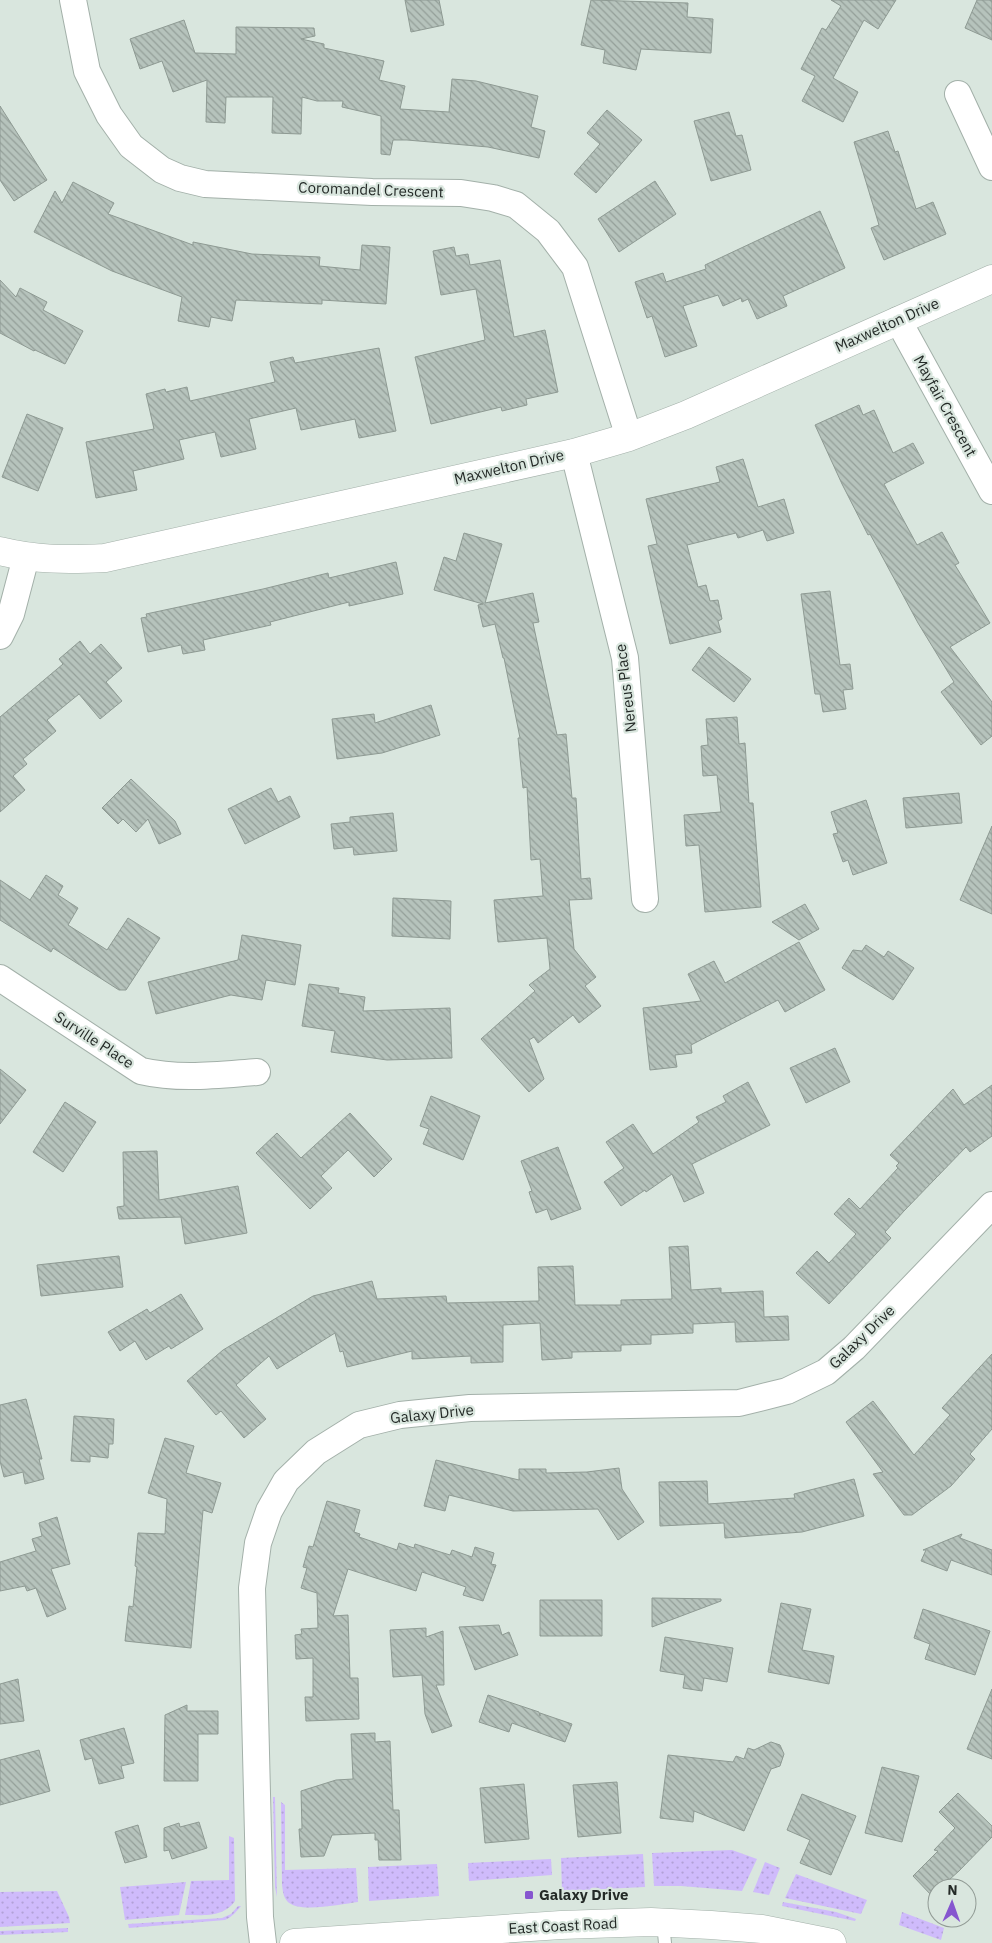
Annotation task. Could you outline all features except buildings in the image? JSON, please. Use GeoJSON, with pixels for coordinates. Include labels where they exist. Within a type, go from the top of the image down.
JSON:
{"type":"FeatureCollection","features":[{"type":"Feature","properties":{"kind":"street","name":"Coromandel Crescent"},"geometry":{"type":"LineString","coordinates":[[73,0],[87,71],[109,114],[132,146],[162,170],[180,178],[205,184],[372,192],[461,193],[493,198],[516,205],[548,231],[575,267],[629,437]]}},
{"type":"Feature","properties":{"kind":"street"},"geometry":{"type":"LineString","coordinates":[[958,94],[992,167]]}},
{"type":"Feature","properties":{"kind":"street","name":"Maxwelton Drive"},"geometry":{"type":"LineString","coordinates":[[0,551],[51,560],[105,558],[574,453],[629,437],[686,415],[992,278]]}},
{"type":"Feature","properties":{"kind":"street","name":"Mayfair Crescent"},"geometry":{"type":"LineString","coordinates":[[898,320],[992,491]]}},
{"type":"Feature","properties":{"kind":"street","name":"Nereus Place"},"geometry":{"type":"LineString","coordinates":[[574,453],[625,658],[645,899]]}},
{"type":"Feature","properties":{"kind":"street"},"geometry":{"type":"LineString","coordinates":[[0,636],[11,614],[26,557]]}},
{"type":"Feature","properties":{"kind":"street","name":"Surville Place"},"geometry":{"type":"LineString","coordinates":[[0,978],[141,1071],[160,1075],[188,1077],[257,1072]]}},
{"type":"Feature","properties":{"kind":"street","name":"Galaxy Drive"},"geometry":{"type":"LineString","coordinates":[[263,1943],[260,1909],[252,1588],[258,1543],[269,1511],[286,1481],[316,1452],[359,1426],[400,1415],[470,1408],[738,1403],[787,1391],[826,1372],[854,1348],[992,1205]]}},
{"type":"Feature","properties":{"kind":"street","name":"East Coast Road"},"geometry":{"type":"LineString","coordinates":[[294,1943],[561,1925],[664,1933],[762,1929],[832,1943]]}},
{"type":"Feature","properties":{"kind":"shaded area"},"geometry":{"type":"Polygon","coordinates":[[[273,1797],[275,1797],[277,1897],[275,1887],[273,1797]]]}},
{"type":"Feature","properties":{"kind":"shaded area"},"geometry":{"type":"Polygon","coordinates":[[[281,1802],[285,1805],[285,1870],[356,1868],[358,1902],[310,1908],[293,1905],[287,1901],[282,1885],[281,1802]]]}},
{"type":"Feature","properties":{"kind":"shaded area"},"geometry":{"type":"Polygon","coordinates":[[[229,1836],[234,1838],[235,1901],[219,1913],[185,1915],[191,1881],[229,1880],[229,1836]]]}},
{"type":"Feature","properties":{"kind":"shaded area"},"geometry":{"type":"Polygon","coordinates":[[[732,1850],[757,1859],[742,1891],[681,1886],[654,1886],[652,1853],[732,1850]]]}},
{"type":"Feature","properties":{"kind":"shaded area"},"geometry":{"type":"Polygon","coordinates":[[[643,1854],[645,1887],[562,1891],[561,1858],[643,1854]]]}},
{"type":"Feature","properties":{"kind":"shaded area"},"geometry":{"type":"Polygon","coordinates":[[[551,1859],[552,1875],[469,1881],[468,1863],[551,1859]]]}},
{"type":"Feature","properties":{"kind":"shaded area"},"geometry":{"type":"Polygon","coordinates":[[[765,1862],[780,1868],[769,1895],[753,1892],[765,1862]]]}},
{"type":"Feature","properties":{"kind":"shaded area"},"geometry":{"type":"Polygon","coordinates":[[[437,1864],[439,1896],[369,1901],[368,1867],[437,1864]]]}},
{"type":"Feature","properties":{"kind":"shaded area"},"geometry":{"type":"Polygon","coordinates":[[[796,1874],[867,1900],[861,1914],[785,1898],[796,1874]]]}},
{"type":"Feature","properties":{"kind":"shaded area"},"geometry":{"type":"Polygon","coordinates":[[[186,1882],[179,1915],[125,1920],[120,1887],[186,1882]]]}},
{"type":"Feature","properties":{"kind":"shaded area"},"geometry":{"type":"Polygon","coordinates":[[[57,1891],[70,1923],[0,1927],[0,1892],[57,1891]]]}},
{"type":"Feature","properties":{"kind":"shaded area"},"geometry":{"type":"Polygon","coordinates":[[[783,1902],[836,1912],[856,1919],[855,1921],[782,1906],[783,1902]]]}},
{"type":"Feature","properties":{"kind":"shaded area"},"geometry":{"type":"Polygon","coordinates":[[[238,1906],[241,1906],[232,1916],[225,1920],[129,1928],[128,1924],[222,1918],[231,1914],[238,1906]]]}},
{"type":"Feature","properties":{"kind":"shaded area"},"geometry":{"type":"Polygon","coordinates":[[[902,1912],[927,1922],[927,1928],[944,1928],[941,1940],[899,1925],[902,1912]]]}},
{"type":"Feature","properties":{"kind":"shaded area"},"geometry":{"type":"Polygon","coordinates":[[[68,1928],[68,1932],[0,1935],[0,1931],[68,1928]]]}},
{"type":"Feature","properties":{"kind":"place","name":"Galaxy Drive"},"geometry":{"type":"Point","coordinates":[529,1895]}}]}
